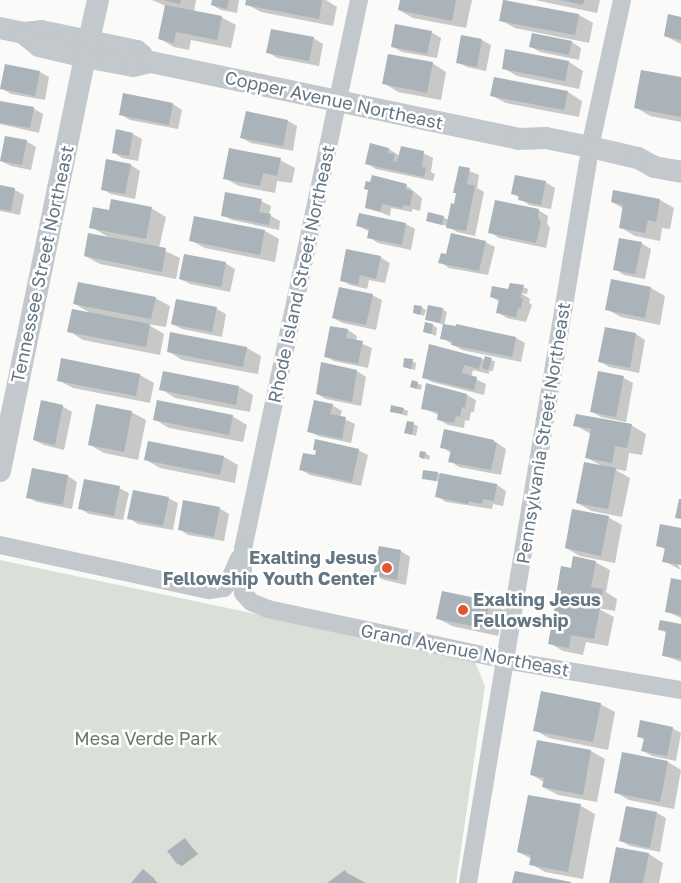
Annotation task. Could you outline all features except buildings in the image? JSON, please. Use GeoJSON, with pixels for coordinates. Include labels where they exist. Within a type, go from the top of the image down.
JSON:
{"type":"FeatureCollection","features":[{"type":"Feature","properties":{"kind":"street","name":"Tennessee Street Northeast"},"geometry":{"type":"LineString","coordinates":[[0,471],[98,0]]}},
{"type":"Feature","properties":{"kind":"street","name":"Rhode Island Street Northeast"},"geometry":{"type":"LineString","coordinates":[[251,602],[243,593],[242,587],[243,549],[359,0]]}},
{"type":"Feature","properties":{"kind":"street","name":"Pennsylvania Street Northeast"},"geometry":{"type":"LineString","coordinates":[[468,883],[589,154],[622,0]]}},
{"type":"Feature","properties":{"kind":"street","name":"Copper Avenue Northeast"},"geometry":{"type":"LineString","coordinates":[[0,28],[23,33],[41,31],[87,48],[137,51],[151,62],[518,139],[542,151],[589,154],[634,170],[654,167],[681,172]]}},
{"type":"Feature","properties":{"kind":"street","name":"Rhode Island Street Northeast"},"geometry":{"type":"LineString","coordinates":[[0,545],[199,589],[218,590],[224,588],[228,583],[243,549]]}},
{"type":"Feature","properties":{"kind":"street","name":"Grand Avenue Northeast"},"geometry":{"type":"LineString","coordinates":[[251,602],[268,610],[506,660],[681,690]]}},
{"type":"Feature","properties":{"kind":"green space","name":"Mesa Verde Park"},"geometry":{"type":"Polygon","coordinates":[[[0,560],[474,660],[485,686],[456,883],[0,883],[0,560]]]}},
{"type":"Feature","properties":{"kind":"place","name":"Exalting Jesus Fellowship Youth Center"},"geometry":{"type":"Point","coordinates":[387,568]}},
{"type":"Feature","properties":{"kind":"place","name":"Exalting Jesus Fellowship"},"geometry":{"type":"Point","coordinates":[463,610]}}]}
